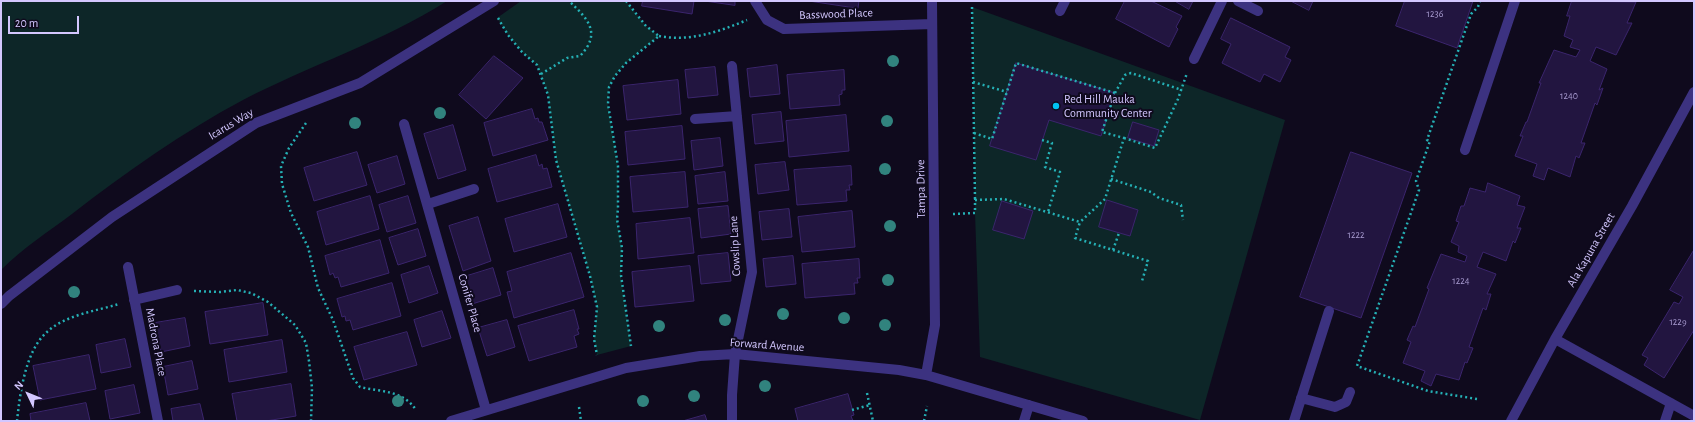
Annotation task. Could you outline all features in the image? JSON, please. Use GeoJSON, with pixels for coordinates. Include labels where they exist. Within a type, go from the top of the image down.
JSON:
{"type":"FeatureCollection","features":[{"type":"Feature","properties":{"kind":"street","name":"Icarus Way"},"geometry":{"type":"LineString","coordinates":[[1,304],[9,296],[112,217],[256,122],[360,83],[494,1]]}},
{"type":"Feature","properties":{"kind":"street","name":"Basswood Place"},"geometry":{"type":"LineString","coordinates":[[755,1],[767,20],[784,29],[932,24]]}},
{"type":"Feature","properties":{"kind":"street","name":"Tampa Drive"},"geometry":{"type":"LineString","coordinates":[[926,375],[935,325],[932,1]]}},
{"type":"Feature","properties":{"kind":"street"},"geometry":{"type":"LineString","coordinates":[[1060,11],[1065,1]]}},
{"type":"Feature","properties":{"kind":"street"},"geometry":{"type":"LineString","coordinates":[[1194,59],[1222,1]]}},
{"type":"Feature","properties":{"kind":"street"},"geometry":{"type":"LineString","coordinates":[[1238,1],[1258,11]]}},
{"type":"Feature","properties":{"kind":"street"},"geometry":{"type":"LineString","coordinates":[[1465,150],[1515,1]]}},
{"type":"Feature","properties":{"kind":"street","name":"Cowslip Lane"},"geometry":{"type":"LineString","coordinates":[[732,66],[752,272],[735,354],[732,421]]}},
{"type":"Feature","properties":{"kind":"street","name":"Ala Kapuna Street"},"geometry":{"type":"LineString","coordinates":[[1511,421],[1555,339],[1632,206],[1693,95]]}},
{"type":"Feature","properties":{"kind":"street"},"geometry":{"type":"LineString","coordinates":[[695,119],[737,116]]}},
{"type":"Feature","properties":{"kind":"street","name":"Conifer Place"},"geometry":{"type":"LineString","coordinates":[[404,124],[486,410]]}},
{"type":"Feature","properties":{"kind":"street"},"geometry":{"type":"LineString","coordinates":[[428,204],[474,189]]}},
{"type":"Feature","properties":{"kind":"street","name":"Madrona Place"},"geometry":{"type":"LineString","coordinates":[[128,267],[158,421]]}},
{"type":"Feature","properties":{"kind":"street"},"geometry":{"type":"LineString","coordinates":[[134,300],[177,290]]}},
{"type":"Feature","properties":{"kind":"street"},"geometry":{"type":"LineString","coordinates":[[1294,421],[1329,311]]}},
{"type":"Feature","properties":{"kind":"street"},"geometry":{"type":"LineString","coordinates":[[1555,339],[1694,416]]}},
{"type":"Feature","properties":{"kind":"street","name":"Forward Avenue"},"geometry":{"type":"LineString","coordinates":[[451,421],[626,368],[700,356],[735,354],[899,370],[926,375],[1083,421]]}},
{"type":"Feature","properties":{"kind":"street"},"geometry":{"type":"LineString","coordinates":[[1301,398],[1335,407],[1346,402],[1350,392]]}},
{"type":"Feature","properties":{"kind":"street"},"geometry":{"type":"LineString","coordinates":[[1665,421],[1670,403]]}},
{"type":"Feature","properties":{"kind":"street"},"geometry":{"type":"LineString","coordinates":[[1024,421],[1029,405]]}},
{"type":"Feature","properties":{"kind":"path"},"geometry":{"type":"LineString","coordinates":[[541,74],[567,58],[580,56],[590,44],[591,28],[588,19],[569,1]]}},
{"type":"Feature","properties":{"kind":"path"},"geometry":{"type":"LineString","coordinates":[[626,1],[646,26],[658,36],[674,39],[695,37],[723,30],[751,18],[760,11]]}},
{"type":"Feature","properties":{"kind":"path"},"geometry":{"type":"LineString","coordinates":[[1477,399],[1428,391],[1357,366],[1419,190],[1416,181],[1430,142],[1427,140],[1471,14],[1478,7],[1480,1]]}},
{"type":"Feature","properties":{"kind":"path"},"geometry":{"type":"LineString","coordinates":[[953,214],[975,213],[972,7]]}},
{"type":"Feature","properties":{"kind":"path"},"geometry":{"type":"LineString","coordinates":[[497,18],[522,52],[538,66],[541,74],[552,112],[553,145],[556,160],[590,276],[597,307],[594,340],[596,355]]}},
{"type":"Feature","properties":{"kind":"path"},"geometry":{"type":"LineString","coordinates":[[631,346],[621,276],[622,248],[617,219],[618,166],[608,104],[609,87],[615,76],[626,63],[658,36]]}},
{"type":"Feature","properties":{"kind":"path"},"geometry":{"type":"LineString","coordinates":[[1182,90],[1131,73],[1125,75],[1114,92],[1102,132],[1155,148],[1182,90],[1184,80],[1194,59]]}},
{"type":"Feature","properties":{"kind":"path"},"geometry":{"type":"LineString","coordinates":[[974,133],[992,139],[1016,62],[1114,92]]}},
{"type":"Feature","properties":{"kind":"path"},"geometry":{"type":"LineString","coordinates":[[973,82],[1007,92]]}},
{"type":"Feature","properties":{"kind":"path"},"geometry":{"type":"LineString","coordinates":[[309,117],[301,133],[289,148],[281,166],[282,184],[290,213],[308,247],[318,288],[333,320],[353,378],[360,387],[401,395],[411,402],[416,410]]}},
{"type":"Feature","properties":{"kind":"path"},"geometry":{"type":"LineString","coordinates":[[1124,138],[1105,199],[1080,222],[1075,238],[1148,260],[1142,281]]}},
{"type":"Feature","properties":{"kind":"path"},"geometry":{"type":"LineString","coordinates":[[1042,140],[1052,143],[1045,167],[1060,172],[1048,212]]}},
{"type":"Feature","properties":{"kind":"path"},"geometry":{"type":"LineString","coordinates":[[1111,179],[1151,192],[1159,198],[1181,205],[1183,220]]}},
{"type":"Feature","properties":{"kind":"path"},"geometry":{"type":"LineString","coordinates":[[975,200],[1004,198],[1080,222]]}},
{"type":"Feature","properties":{"kind":"path"},"geometry":{"type":"LineString","coordinates":[[1113,250],[1119,233]]}},
{"type":"Feature","properties":{"kind":"path"},"geometry":{"type":"LineString","coordinates":[[177,290],[220,292],[237,290],[251,293],[268,302],[283,313],[295,325],[306,343],[312,388],[311,421]]}},
{"type":"Feature","properties":{"kind":"path"},"geometry":{"type":"LineString","coordinates":[[17,421],[22,382],[37,344],[47,332],[68,320],[134,300]]}},
{"type":"Feature","properties":{"kind":"path"},"geometry":{"type":"LineString","coordinates":[[867,393],[874,421]]}},
{"type":"Feature","properties":{"kind":"path"},"geometry":{"type":"LineString","coordinates":[[852,410],[870,405]]}},
{"type":"Feature","properties":{"kind":"path"},"geometry":{"type":"LineString","coordinates":[[924,421],[927,406]]}},
{"type":"Feature","properties":{"kind":"path"},"geometry":{"type":"LineString","coordinates":[[579,407],[581,421]]}},
{"type":"Feature","properties":{"kind":"green space"},"geometry":{"type":"Polygon","coordinates":[[[1,1],[447,1],[398,29],[268,87],[199,125],[155,153],[113,183],[27,247],[1,270],[1,1]]]}},
{"type":"Feature","properties":{"kind":"green space"},"geometry":{"type":"Polygon","coordinates":[[[521,1],[626,1],[646,26],[659,36],[626,63],[615,76],[609,87],[608,104],[618,166],[617,219],[622,248],[621,276],[631,346],[597,355],[594,339],[597,307],[590,276],[556,160],[548,95],[537,65],[522,52],[508,35],[497,18],[521,1]]]}},
{"type":"Feature","properties":{"kind":"green space"},"geometry":{"type":"Polygon","coordinates":[[[972,7],[1285,120],[1200,420],[980,357],[975,213],[972,7]]]}},
{"type":"Feature","properties":{"kind":"building"},"geometry":{"type":"Polygon","coordinates":[[[643,1],[694,1],[692,14],[642,6],[643,1]]]}},
{"type":"Feature","properties":{"kind":"building"},"geometry":{"type":"Polygon","coordinates":[[[705,1],[735,1],[735,5],[705,1]]]}},
{"type":"Feature","properties":{"kind":"building"},"geometry":{"type":"Polygon","coordinates":[[[809,1],[859,1],[858,8],[809,1]]]}},
{"type":"Feature","properties":{"kind":"building"},"geometry":{"type":"Polygon","coordinates":[[[1125,1],[1151,1],[1182,16],[1176,27],[1178,29],[1169,47],[1116,19],[1125,1]]]}},
{"type":"Feature","properties":{"kind":"building"},"geometry":{"type":"Polygon","coordinates":[[[1175,1],[1193,1],[1189,9],[1175,1]]]}},
{"type":"Feature","properties":{"kind":"building"},"geometry":{"type":"Polygon","coordinates":[[[1291,1],[1313,1],[1309,10],[1291,1]]]}},
{"type":"Feature","properties":{"kind":"building"},"geometry":{"type":"Polygon","coordinates":[[[1405,1],[1473,1],[1457,48],[1396,26],[1405,1]]]}},
{"type":"Feature","properties":{"kind":"building"},"geometry":{"type":"Polygon","coordinates":[[[1572,1],[1636,2],[1627,23],[1632,23],[1616,55],[1596,47],[1590,61],[1607,69],[1599,90],[1603,88],[1597,105],[1595,103],[1581,143],[1585,143],[1579,158],[1576,156],[1570,177],[1548,168],[1544,180],[1533,176],[1537,164],[1515,156],[1523,136],[1520,136],[1527,122],[1541,83],[1539,83],[1554,50],[1576,57],[1580,50],[1570,47],[1573,40],[1564,36],[1570,16],[1567,16],[1572,1]]]}},
{"type":"Feature","properties":{"kind":"building"},"geometry":{"type":"Polygon","coordinates":[[[1231,18],[1290,47],[1285,57],[1291,60],[1280,82],[1264,74],[1260,82],[1222,63],[1231,44],[1221,39],[1231,18]]]}},
{"type":"Feature","properties":{"kind":"building"},"geometry":{"type":"Polygon","coordinates":[[[494,56],[523,78],[486,119],[459,95],[494,56]]]}},
{"type":"Feature","properties":{"kind":"building","name":"Red Hill Mauka Community Center"},"geometry":{"type":"Polygon","coordinates":[[[1016,63],[1115,93],[1101,136],[1049,120],[1036,160],[990,146],[1016,63]]]}},
{"type":"Feature","properties":{"kind":"building"},"geometry":{"type":"Polygon","coordinates":[[[777,65],[780,94],[750,97],[747,69],[777,65]]]}},
{"type":"Feature","properties":{"kind":"building"},"geometry":{"type":"Polygon","coordinates":[[[715,67],[718,95],[688,98],[685,70],[715,67]]]}},
{"type":"Feature","properties":{"kind":"building"},"geometry":{"type":"Polygon","coordinates":[[[844,70],[845,90],[842,90],[842,94],[839,95],[840,105],[790,109],[787,75],[844,70]]]}},
{"type":"Feature","properties":{"kind":"building"},"geometry":{"type":"Polygon","coordinates":[[[678,80],[681,114],[627,120],[623,86],[678,80]]]}},
{"type":"Feature","properties":{"kind":"building"},"geometry":{"type":"Polygon","coordinates":[[[532,109],[535,119],[538,118],[539,122],[542,122],[548,140],[493,156],[484,123],[532,109]]]}},
{"type":"Feature","properties":{"kind":"building"},"geometry":{"type":"Polygon","coordinates":[[[781,112],[784,141],[755,144],[752,115],[781,112]]]}},
{"type":"Feature","properties":{"kind":"building"},"geometry":{"type":"Polygon","coordinates":[[[846,115],[849,151],[789,157],[786,121],[846,115]]]}},
{"type":"Feature","properties":{"kind":"building"},"geometry":{"type":"Polygon","coordinates":[[[1133,122],[1159,130],[1154,146],[1128,138],[1133,122]]]}},
{"type":"Feature","properties":{"kind":"building"},"geometry":{"type":"Polygon","coordinates":[[[453,125],[466,170],[438,179],[424,134],[453,125]]]}},
{"type":"Feature","properties":{"kind":"building"},"geometry":{"type":"Polygon","coordinates":[[[682,126],[685,159],[628,165],[625,132],[682,126]]]}},
{"type":"Feature","properties":{"kind":"building"},"geometry":{"type":"Polygon","coordinates":[[[720,138],[723,166],[694,170],[691,141],[720,138]]]}},
{"type":"Feature","properties":{"kind":"building"},"geometry":{"type":"Polygon","coordinates":[[[357,152],[367,185],[314,201],[304,168],[357,152]]]}},
{"type":"Feature","properties":{"kind":"building"},"geometry":{"type":"Polygon","coordinates":[[[1351,152],[1412,173],[1361,318],[1300,297],[1351,152]]]}},
{"type":"Feature","properties":{"kind":"building"},"geometry":{"type":"Polygon","coordinates":[[[536,155],[539,166],[542,164],[543,169],[547,168],[552,187],[497,202],[488,169],[536,155]]]}},
{"type":"Feature","properties":{"kind":"building"},"geometry":{"type":"Polygon","coordinates":[[[397,156],[405,184],[377,193],[368,165],[397,156]]]}},
{"type":"Feature","properties":{"kind":"building"},"geometry":{"type":"Polygon","coordinates":[[[785,162],[789,190],[758,194],[755,165],[785,162]]]}},
{"type":"Feature","properties":{"kind":"building"},"geometry":{"type":"Polygon","coordinates":[[[851,166],[852,185],[849,185],[850,190],[846,190],[847,201],[797,205],[794,170],[851,166]]]}},
{"type":"Feature","properties":{"kind":"building"},"geometry":{"type":"Polygon","coordinates":[[[685,172],[688,207],[633,212],[630,177],[685,172]]]}},
{"type":"Feature","properties":{"kind":"building"},"geometry":{"type":"Polygon","coordinates":[[[725,172],[728,201],[698,204],[695,176],[725,172]]]}},
{"type":"Feature","properties":{"kind":"building"},"geometry":{"type":"Polygon","coordinates":[[[1488,183],[1520,196],[1517,205],[1525,207],[1517,228],[1521,228],[1515,243],[1513,241],[1506,261],[1483,252],[1477,267],[1496,274],[1487,294],[1491,294],[1486,310],[1483,308],[1469,347],[1473,348],[1467,363],[1465,362],[1459,380],[1436,374],[1431,386],[1421,381],[1425,371],[1403,363],[1411,342],[1407,340],[1413,326],[1415,327],[1429,289],[1427,288],[1441,254],[1465,262],[1467,256],[1458,252],[1459,246],[1451,242],[1459,222],[1456,221],[1461,206],[1464,206],[1470,188],[1485,192],[1488,183]]]}},
{"type":"Feature","properties":{"kind":"building"},"geometry":{"type":"Polygon","coordinates":[[[370,196],[379,229],[326,245],[317,212],[370,196]]]}},
{"type":"Feature","properties":{"kind":"building"},"geometry":{"type":"Polygon","coordinates":[[[408,196],[416,223],[387,232],[379,205],[408,196]]]}},
{"type":"Feature","properties":{"kind":"building"},"geometry":{"type":"Polygon","coordinates":[[[1107,200],[1138,210],[1130,236],[1099,227],[1107,200]]]}},
{"type":"Feature","properties":{"kind":"building"},"geometry":{"type":"Polygon","coordinates":[[[1002,201],[1033,211],[1024,239],[993,230],[1002,201]]]}},
{"type":"Feature","properties":{"kind":"building"},"geometry":{"type":"Polygon","coordinates":[[[558,204],[567,237],[514,252],[505,219],[558,204]]]}},
{"type":"Feature","properties":{"kind":"building"},"geometry":{"type":"Polygon","coordinates":[[[728,206],[731,234],[701,238],[698,209],[728,206]]]}},
{"type":"Feature","properties":{"kind":"building"},"geometry":{"type":"Polygon","coordinates":[[[789,209],[792,237],[762,240],[759,212],[789,209]]]}},
{"type":"Feature","properties":{"kind":"building"},"geometry":{"type":"Polygon","coordinates":[[[852,211],[855,247],[802,252],[798,217],[852,211]]]}},
{"type":"Feature","properties":{"kind":"building"},"geometry":{"type":"Polygon","coordinates":[[[478,217],[491,261],[463,271],[449,226],[478,217]]]}},
{"type":"Feature","properties":{"kind":"building"},"geometry":{"type":"Polygon","coordinates":[[[690,218],[694,253],[638,259],[636,224],[690,218]]]}},
{"type":"Feature","properties":{"kind":"building"},"geometry":{"type":"Polygon","coordinates":[[[418,229],[426,256],[398,265],[389,238],[418,229]]]}},
{"type":"Feature","properties":{"kind":"building"},"geometry":{"type":"Polygon","coordinates":[[[380,240],[389,273],[341,287],[338,277],[335,278],[333,273],[330,275],[325,256],[380,240]]]}},
{"type":"Feature","properties":{"kind":"building"},"geometry":{"type":"Polygon","coordinates":[[[1694,250],[1694,330],[1664,378],[1644,365],[1648,358],[1642,355],[1674,302],[1679,304],[1683,297],[1670,290],[1694,250]]]}},
{"type":"Feature","properties":{"kind":"building"},"geometry":{"type":"Polygon","coordinates":[[[571,253],[584,297],[514,318],[507,292],[512,291],[507,272],[571,253]]]}},
{"type":"Feature","properties":{"kind":"building"},"geometry":{"type":"Polygon","coordinates":[[[728,253],[731,281],[701,284],[698,256],[728,253]]]}},
{"type":"Feature","properties":{"kind":"building"},"geometry":{"type":"Polygon","coordinates":[[[793,256],[796,284],[766,287],[763,259],[793,256]]]}},
{"type":"Feature","properties":{"kind":"building"},"geometry":{"type":"Polygon","coordinates":[[[859,259],[860,278],[857,278],[858,283],[854,283],[855,294],[805,298],[802,264],[859,259]]]}},
{"type":"Feature","properties":{"kind":"building"},"geometry":{"type":"Polygon","coordinates":[[[429,266],[438,293],[409,303],[401,275],[429,266]]]}},
{"type":"Feature","properties":{"kind":"building"},"geometry":{"type":"Polygon","coordinates":[[[690,266],[694,301],[635,307],[632,272],[690,266]]]}},
{"type":"Feature","properties":{"kind":"building"},"geometry":{"type":"Polygon","coordinates":[[[493,268],[501,295],[472,304],[464,277],[493,268]]]}},
{"type":"Feature","properties":{"kind":"building"},"geometry":{"type":"Polygon","coordinates":[[[392,283],[401,316],[353,330],[350,320],[346,321],[345,316],[342,317],[337,299],[392,283]]]}},
{"type":"Feature","properties":{"kind":"building"},"geometry":{"type":"Polygon","coordinates":[[[263,303],[268,335],[210,344],[205,312],[263,303]]]}},
{"type":"Feature","properties":{"kind":"building"},"geometry":{"type":"Polygon","coordinates":[[[574,310],[579,329],[577,329],[579,334],[574,336],[577,347],[529,361],[518,326],[574,310]]]}},
{"type":"Feature","properties":{"kind":"building"},"geometry":{"type":"Polygon","coordinates":[[[442,311],[451,338],[422,347],[414,320],[442,311]]]}},
{"type":"Feature","properties":{"kind":"building"},"geometry":{"type":"Polygon","coordinates":[[[185,318],[190,346],[161,352],[155,323],[185,318]]]}},
{"type":"Feature","properties":{"kind":"building"},"geometry":{"type":"Polygon","coordinates":[[[507,320],[515,347],[487,356],[478,328],[507,320]]]}},
{"type":"Feature","properties":{"kind":"building"},"geometry":{"type":"Polygon","coordinates":[[[407,332],[417,365],[364,380],[354,347],[407,332]]]}},
{"type":"Feature","properties":{"kind":"building"},"geometry":{"type":"Polygon","coordinates":[[[125,339],[131,367],[101,373],[96,345],[125,339]]]}},
{"type":"Feature","properties":{"kind":"building"},"geometry":{"type":"Polygon","coordinates":[[[282,340],[287,372],[229,382],[224,350],[282,340]]]}},
{"type":"Feature","properties":{"kind":"building"},"geometry":{"type":"Polygon","coordinates":[[[89,355],[96,389],[40,400],[33,366],[89,355]]]}},
{"type":"Feature","properties":{"kind":"building"},"geometry":{"type":"Polygon","coordinates":[[[192,361],[198,389],[168,395],[163,367],[192,361]]]}},
{"type":"Feature","properties":{"kind":"building"},"geometry":{"type":"Polygon","coordinates":[[[291,384],[296,416],[266,421],[237,421],[232,394],[291,384]]]}},
{"type":"Feature","properties":{"kind":"building"},"geometry":{"type":"Polygon","coordinates":[[[134,385],[140,413],[110,419],[105,391],[134,385]]]}},
{"type":"Feature","properties":{"kind":"building"},"geometry":{"type":"Polygon","coordinates":[[[848,394],[854,415],[851,416],[853,421],[798,421],[795,409],[848,394]]]}},
{"type":"Feature","properties":{"kind":"building"},"geometry":{"type":"Polygon","coordinates":[[[86,403],[90,421],[31,421],[30,414],[86,403]]]}},
{"type":"Feature","properties":{"kind":"building"},"geometry":{"type":"Polygon","coordinates":[[[200,404],[204,421],[173,421],[171,409],[200,404]]]}},
{"type":"Feature","properties":{"kind":"building"},"geometry":{"type":"Polygon","coordinates":[[[705,415],[707,421],[683,421],[705,415]]]}},
{"type":"Feature","properties":{"kind":"place","name":"Red Hill Mauka Community Center"},"geometry":{"type":"Point","coordinates":[1056,106]}}]}
